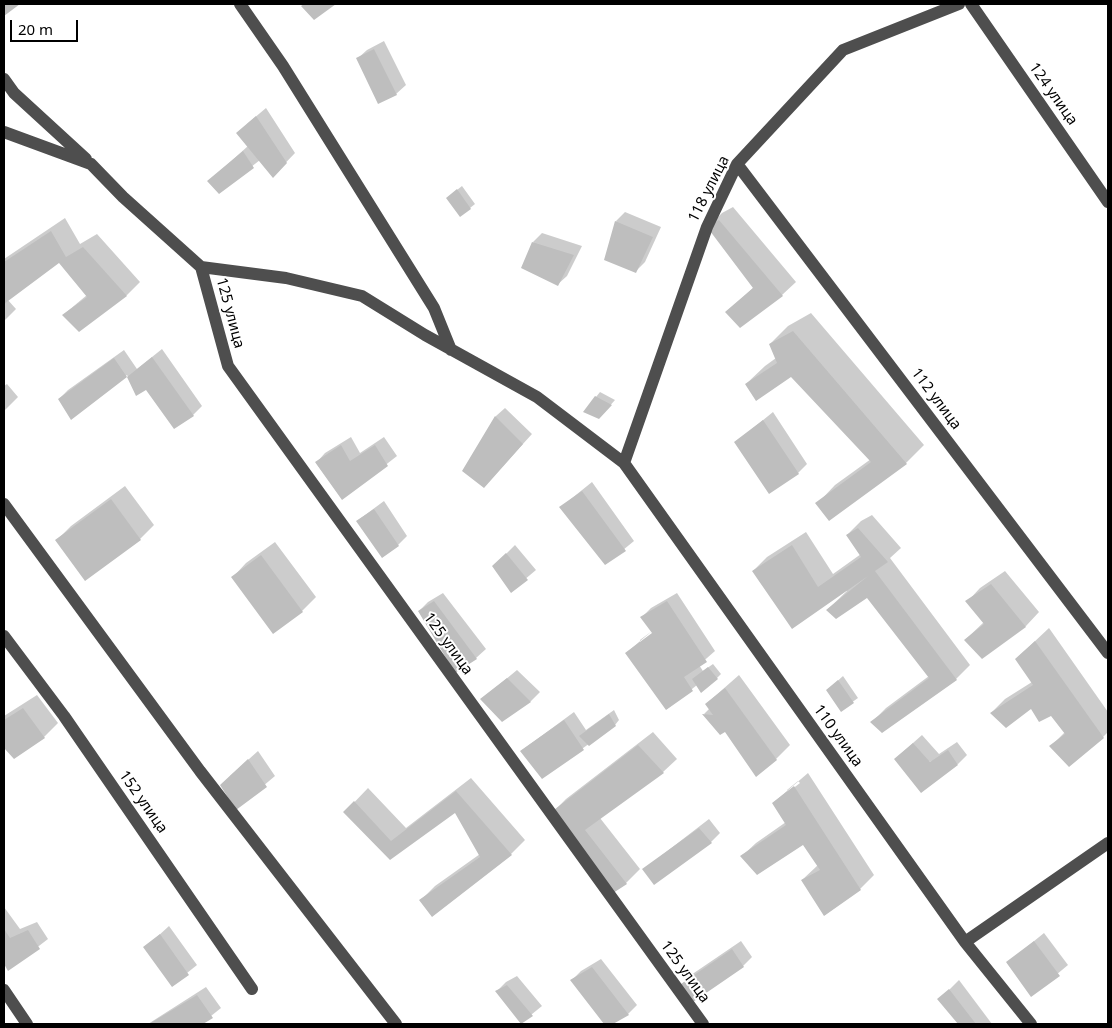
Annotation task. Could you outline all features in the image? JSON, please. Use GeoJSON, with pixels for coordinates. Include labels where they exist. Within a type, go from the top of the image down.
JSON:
{"type":"FeatureCollection","features":[{"type":"Feature","properties":{"kind":"street"},"geometry":{"type":"LineString","coordinates":[[240,4],[283,66],[434,308],[451,350]]}},
{"type":"Feature","properties":{"kind":"street","name":"118 улица"},"geometry":{"type":"LineString","coordinates":[[624,463],[707,227],[737,164],[843,50],[959,4]]}},
{"type":"Feature","properties":{"kind":"street","name":"124 улица"},"geometry":{"type":"LineString","coordinates":[[971,4],[1108,202]]}},
{"type":"Feature","properties":{"kind":"street"},"geometry":{"type":"LineString","coordinates":[[4,79],[14,92],[91,164],[123,197],[201,266]]}},
{"type":"Feature","properties":{"kind":"street"},"geometry":{"type":"LineString","coordinates":[[4,132],[91,164]]}},
{"type":"Feature","properties":{"kind":"street","name":"112 улица"},"geometry":{"type":"LineString","coordinates":[[737,164],[1108,653]]}},
{"type":"Feature","properties":{"kind":"street","name":"110 улица"},"geometry":{"type":"LineString","coordinates":[[201,266],[286,278],[362,296],[451,350],[537,397],[624,463],[965,942],[1032,1024]]}},
{"type":"Feature","properties":{"kind":"street","name":"125 улица"},"geometry":{"type":"LineString","coordinates":[[201,266],[228,366],[703,1024]]}},
{"type":"Feature","properties":{"kind":"street"},"geometry":{"type":"LineString","coordinates":[[4,504],[206,779],[396,1024]]}},
{"type":"Feature","properties":{"kind":"street","name":"152 улица"},"geometry":{"type":"LineString","coordinates":[[4,636],[64,716],[252,989]]}},
{"type":"Feature","properties":{"kind":"street"},"geometry":{"type":"LineString","coordinates":[[965,942],[1108,843]]}},
{"type":"Feature","properties":{"kind":"street"},"geometry":{"type":"LineString","coordinates":[[4,990],[27,1024]]}},
{"type":"Feature","properties":{"kind":"building"},"geometry":{"type":"Polygon","coordinates":[[[4,4],[20,4],[4,16],[4,4]]]}},
{"type":"Feature","properties":{"kind":"building"},"geometry":{"type":"Polygon","coordinates":[[[304,4],[336,4],[314,20],[301,6],[304,4]]]}},
{"type":"Feature","properties":{"kind":"building"},"geometry":{"type":"Polygon","coordinates":[[[374,49],[397,95],[378,104],[356,58],[374,49]]]}},
{"type":"Feature","properties":{"kind":"building"},"geometry":{"type":"Polygon","coordinates":[[[256,116],[287,163],[273,178],[236,133],[256,116]]]}},
{"type":"Feature","properties":{"kind":"building"},"geometry":{"type":"Polygon","coordinates":[[[243,151],[254,168],[219,194],[207,181],[243,151]]]}},
{"type":"Feature","properties":{"kind":"building"},"geometry":{"type":"Polygon","coordinates":[[[457,189],[471,209],[460,217],[446,198],[457,189]]]}},
{"type":"Feature","properties":{"kind":"building"},"geometry":{"type":"Polygon","coordinates":[[[719,220],[783,296],[740,328],[725,312],[753,288],[707,227],[719,220]]]}},
{"type":"Feature","properties":{"kind":"building"},"geometry":{"type":"Polygon","coordinates":[[[615,221],[653,237],[636,273],[604,260],[615,221]]]}},
{"type":"Feature","properties":{"kind":"building"},"geometry":{"type":"Polygon","coordinates":[[[51,231],[66,257],[83,247],[127,296],[79,332],[62,315],[87,297],[59,263],[4,304],[4,262],[51,231]]]}},
{"type":"Feature","properties":{"kind":"building"},"geometry":{"type":"Polygon","coordinates":[[[532,242],[574,255],[558,286],[521,268],[532,242]]]}},
{"type":"Feature","properties":{"kind":"building"},"geometry":{"type":"Polygon","coordinates":[[[793,331],[907,464],[829,521],[815,503],[871,462],[791,377],[756,401],[745,384],[777,363],[769,344],[793,331]]]}},
{"type":"Feature","properties":{"kind":"building"},"geometry":{"type":"Polygon","coordinates":[[[152,357],[194,416],[174,429],[146,390],[136,396],[127,377],[152,357]]]}},
{"type":"Feature","properties":{"kind":"building"},"geometry":{"type":"Polygon","coordinates":[[[114,358],[127,377],[71,420],[58,399],[114,358]]]}},
{"type":"Feature","properties":{"kind":"building"},"geometry":{"type":"Polygon","coordinates":[[[595,396],[612,405],[599,419],[583,412],[595,396]]]}},
{"type":"Feature","properties":{"kind":"building"},"geometry":{"type":"Polygon","coordinates":[[[495,416],[523,444],[484,488],[462,471],[495,416]]]}},
{"type":"Feature","properties":{"kind":"building"},"geometry":{"type":"Polygon","coordinates":[[[763,420],[799,474],[769,494],[734,442],[763,420]]]}},
{"type":"Feature","properties":{"kind":"building"},"geometry":{"type":"Polygon","coordinates":[[[341,445],[350,461],[375,445],[388,466],[342,500],[315,462],[341,445]]]}},
{"type":"Feature","properties":{"kind":"building"},"geometry":{"type":"Polygon","coordinates":[[[582,491],[626,551],[605,565],[559,507],[582,491]]]}},
{"type":"Feature","properties":{"kind":"building"},"geometry":{"type":"Polygon","coordinates":[[[111,499],[141,540],[85,581],[55,540],[111,499]]]}},
{"type":"Feature","properties":{"kind":"building"},"geometry":{"type":"Polygon","coordinates":[[[374,509],[399,546],[382,558],[356,521],[374,509]]]}},
{"type":"Feature","properties":{"kind":"building"},"geometry":{"type":"Polygon","coordinates":[[[858,528],[888,562],[875,571],[957,680],[882,733],[870,722],[929,678],[867,598],[836,619],[826,610],[868,576],[792,629],[752,571],[792,545],[818,587],[861,557],[846,535],[858,528]]]}},
{"type":"Feature","properties":{"kind":"building"},"geometry":{"type":"Polygon","coordinates":[[[506,553],[528,580],[511,593],[492,566],[506,553]]]}},
{"type":"Feature","properties":{"kind":"building"},"geometry":{"type":"Polygon","coordinates":[[[261,555],[303,612],[273,634],[231,577],[261,555]]]}},
{"type":"Feature","properties":{"kind":"building"},"geometry":{"type":"Polygon","coordinates":[[[991,584],[1026,627],[982,659],[964,640],[984,624],[965,601],[991,584]]]}},
{"type":"Feature","properties":{"kind":"building"},"geometry":{"type":"Polygon","coordinates":[[[434,601],[477,659],[455,673],[418,611],[434,601]]]}},
{"type":"Feature","properties":{"kind":"building"},"geometry":{"type":"Polygon","coordinates":[[[667,601],[707,662],[684,677],[693,691],[666,710],[625,653],[652,633],[640,617],[667,601]]]}},
{"type":"Feature","properties":{"kind":"building"},"geometry":{"type":"Polygon","coordinates":[[[1035,641],[1104,738],[1069,767],[1049,746],[1065,734],[1051,716],[1039,722],[1031,709],[1006,728],[990,713],[1033,685],[1015,659],[1035,641]]]}},
{"type":"Feature","properties":{"kind":"building"},"geometry":{"type":"Polygon","coordinates":[[[708,667],[718,679],[701,693],[692,679],[708,667]]]}},
{"type":"Feature","properties":{"kind":"building"},"geometry":{"type":"Polygon","coordinates":[[[507,678],[531,702],[502,722],[480,699],[507,678]]]}},
{"type":"Feature","properties":{"kind":"building"},"geometry":{"type":"Polygon","coordinates":[[[838,680],[854,703],[841,712],[826,690],[838,680]]]}},
{"type":"Feature","properties":{"kind":"building"},"geometry":{"type":"Polygon","coordinates":[[[725,688],[777,760],[756,777],[725,732],[720,735],[702,714],[713,715],[705,704],[725,688]]]}},
{"type":"Feature","properties":{"kind":"building"},"geometry":{"type":"Polygon","coordinates":[[[23,708],[45,738],[14,759],[4,748],[4,720],[23,708]]]}},
{"type":"Feature","properties":{"kind":"building"},"geometry":{"type":"Polygon","coordinates":[[[609,714],[616,726],[589,746],[579,736],[609,714]]]}},
{"type":"Feature","properties":{"kind":"building"},"geometry":{"type":"Polygon","coordinates":[[[564,720],[584,750],[542,779],[520,751],[564,720]]]}},
{"type":"Feature","properties":{"kind":"building"},"geometry":{"type":"Polygon","coordinates":[[[913,743],[930,762],[948,750],[958,765],[921,793],[894,759],[913,743]]]}},
{"type":"Feature","properties":{"kind":"building"},"geometry":{"type":"Polygon","coordinates":[[[638,745],[664,773],[585,830],[627,884],[610,895],[550,813],[638,745]]]}},
{"type":"Feature","properties":{"kind":"building"},"geometry":{"type":"Polygon","coordinates":[[[248,759],[267,787],[236,810],[220,785],[248,759]]]}},
{"type":"Feature","properties":{"kind":"building"},"geometry":{"type":"Polygon","coordinates":[[[794,786],[861,890],[824,916],[801,880],[820,870],[803,845],[757,875],[740,856],[786,825],[772,803],[794,786]]]}},
{"type":"Feature","properties":{"kind":"building"},"geometry":{"type":"Polygon","coordinates":[[[456,791],[512,855],[432,917],[419,900],[480,857],[455,813],[390,860],[343,812],[354,801],[391,841],[456,791]]]}},
{"type":"Feature","properties":{"kind":"building"},"geometry":{"type":"Polygon","coordinates":[[[699,828],[712,843],[654,885],[642,869],[699,828]]]}},
{"type":"Feature","properties":{"kind":"building"},"geometry":{"type":"Polygon","coordinates":[[[4,929],[10,938],[28,930],[40,949],[8,971],[4,964],[4,929]]]}},
{"type":"Feature","properties":{"kind":"building"},"geometry":{"type":"Polygon","coordinates":[[[160,934],[189,975],[172,987],[143,947],[160,934]]]}},
{"type":"Feature","properties":{"kind":"building"},"geometry":{"type":"Polygon","coordinates":[[[1034,941],[1060,976],[1031,997],[1006,962],[1034,941]]]}},
{"type":"Feature","properties":{"kind":"building"},"geometry":{"type":"Polygon","coordinates":[[[732,949],[744,967],[693,1002],[681,984],[732,949]]]}},
{"type":"Feature","properties":{"kind":"building"},"geometry":{"type":"Polygon","coordinates":[[[592,967],[629,1015],[613,1024],[604,1024],[570,980],[592,967]]]}},
{"type":"Feature","properties":{"kind":"building"},"geometry":{"type":"Polygon","coordinates":[[[507,985],[533,1016],[521,1024],[495,991],[507,985]]]}},
{"type":"Feature","properties":{"kind":"building"},"geometry":{"type":"Polygon","coordinates":[[[949,989],[976,1024],[958,1024],[937,999],[949,989]]]}},
{"type":"Feature","properties":{"kind":"building"},"geometry":{"type":"Polygon","coordinates":[[[197,995],[213,1018],[203,1024],[149,1024],[197,995]]]}}]}
